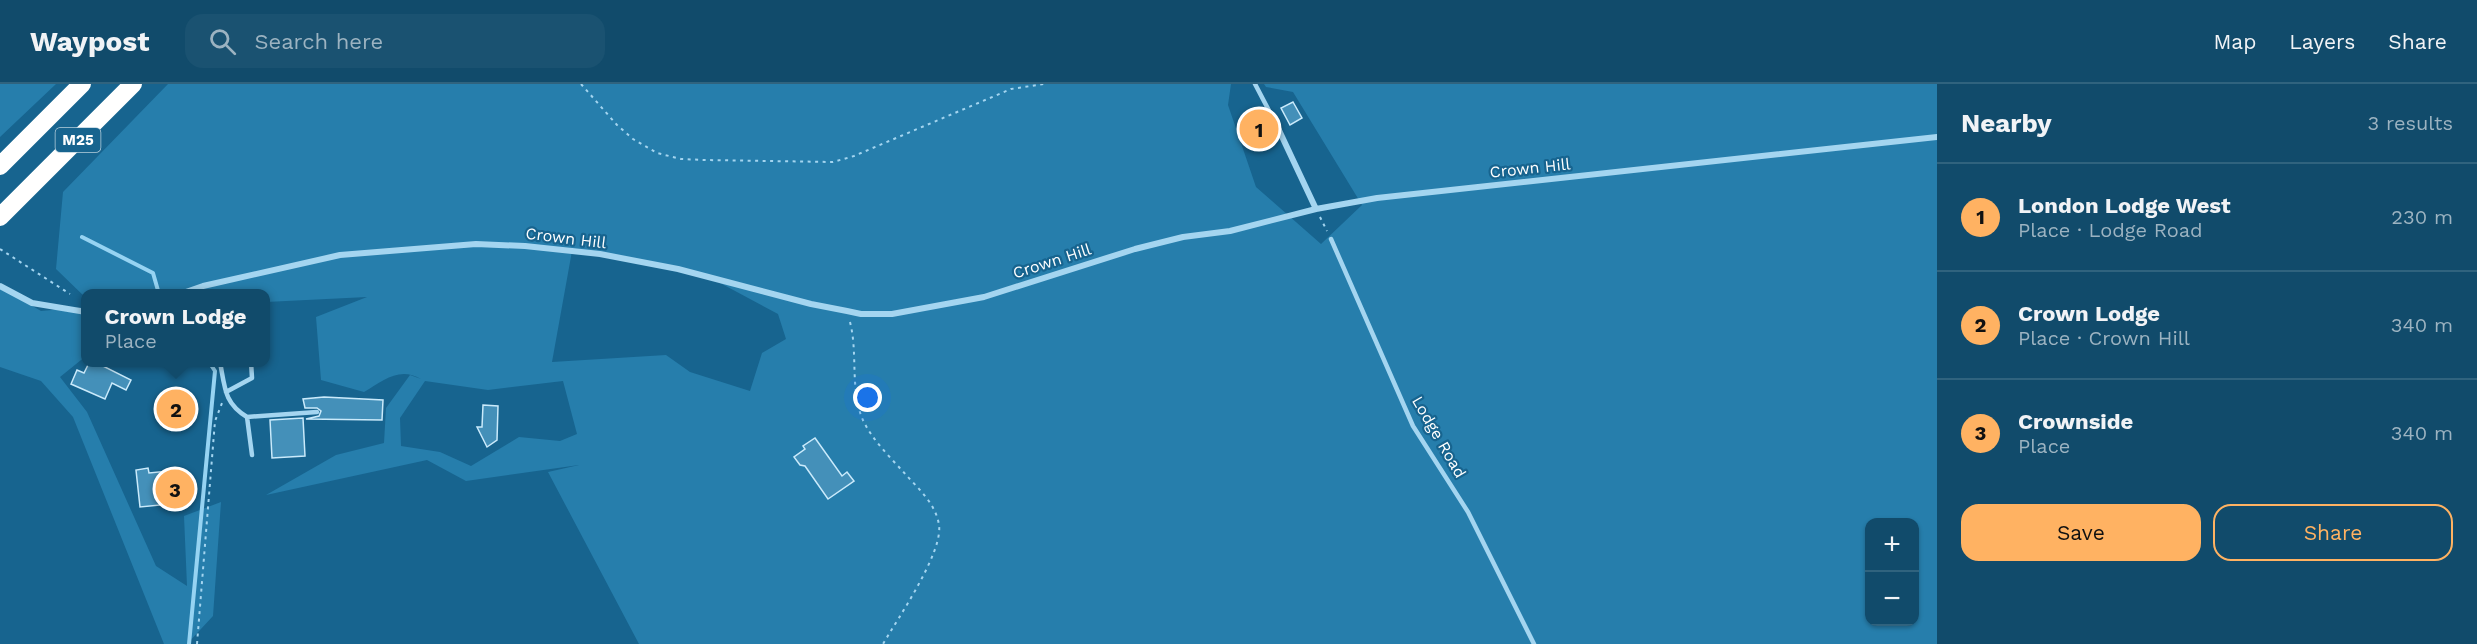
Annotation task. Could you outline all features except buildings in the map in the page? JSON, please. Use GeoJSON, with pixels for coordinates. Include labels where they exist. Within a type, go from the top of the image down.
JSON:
{"type":"FeatureCollection","features":[{"type":"Feature","properties":{"kind":"highway","name":"M25"},"geometry":{"type":"LineString","coordinates":[[0,166],[82,84]]}},
{"type":"Feature","properties":{"kind":"highway","name":"M25"},"geometry":{"type":"LineString","coordinates":[[0,217],[133,84]]}},
{"type":"Feature","properties":{"kind":"street"},"geometry":{"type":"LineString","coordinates":[[1276,126],[1316,209]]}},
{"type":"Feature","properties":{"kind":"street","name":"Crown Hill"},"geometry":{"type":"LineString","coordinates":[[207,289],[340,255],[476,244],[525,246],[600,254],[678,269],[811,304],[847,311],[892,314],[984,297],[1135,249],[1183,237],[1230,231],[1316,209],[1377,198],[1937,137]]}},
{"type":"Feature","properties":{"kind":"street"},"geometry":{"type":"LineString","coordinates":[[0,286],[32,303],[81,311]]}},
{"type":"Feature","properties":{"kind":"lane"},"geometry":{"type":"LineString","coordinates":[[1255,84],[1276,126]]}},
{"type":"Feature","properties":{"kind":"lane","name":"Lodge Road"},"geometry":{"type":"LineString","coordinates":[[1331,239],[1413,426],[1468,512],[1534,644]]}},
{"type":"Feature","properties":{"kind":"lane"},"geometry":{"type":"LineString","coordinates":[[221,367],[232,408],[248,417],[317,412]]}},
{"type":"Feature","properties":{"kind":"lane"},"geometry":{"type":"LineString","coordinates":[[226,392],[252,378],[251,367]]}},
{"type":"Feature","properties":{"kind":"lane"},"geometry":{"type":"LineString","coordinates":[[248,417],[252,455]]}},
{"type":"Feature","properties":{"kind":"path"},"geometry":{"type":"LineString","coordinates":[[581,84],[617,125],[633,139],[657,153],[681,159],[833,162],[854,156],[1011,89],[1044,84]]}},
{"type":"Feature","properties":{"kind":"path"},"geometry":{"type":"LineString","coordinates":[[1316,209],[1331,239]]}},
{"type":"Feature","properties":{"kind":"path"},"geometry":{"type":"LineString","coordinates":[[0,249],[70,294]]}},
{"type":"Feature","properties":{"kind":"path"},"geometry":{"type":"LineString","coordinates":[[847,311],[853,335],[856,399],[863,420],[883,450],[926,496],[939,526],[932,559],[883,644]]}},
{"type":"Feature","properties":{"kind":"path"},"geometry":{"type":"LineString","coordinates":[[197,644],[215,421],[226,392]]}},
{"type":"Feature","properties":{"kind":"shaded area"},"geometry":{"type":"Polygon","coordinates":[[[0,84],[56,84],[0,137],[0,84]]]}},
{"type":"Feature","properties":{"kind":"shaded area"},"geometry":{"type":"Polygon","coordinates":[[[168,84],[1231,84],[1228,105],[1256,187],[1321,244],[1362,205],[1293,92],[1266,87],[1264,84],[1937,84],[1937,644],[639,644],[548,472],[579,465],[466,481],[427,460],[266,495],[336,455],[384,443],[386,408],[410,375],[421,379],[413,375],[398,374],[364,392],[321,380],[316,317],[367,297],[270,302],[270,289],[81,289],[81,293],[56,269],[63,192],[168,84]],[[572,251],[552,362],[666,355],[690,372],[750,391],[762,353],[786,339],[778,314],[709,277],[572,251]],[[425,381],[400,418],[401,446],[440,452],[471,466],[519,437],[560,441],[577,434],[563,381],[488,390],[425,381]]]}},
{"type":"Feature","properties":{"kind":"shaded area"},"geometry":{"type":"Polygon","coordinates":[[[0,287],[41,311],[81,307],[81,360],[60,377],[87,412],[156,566],[187,586],[184,516],[221,502],[213,616],[187,644],[164,644],[73,417],[41,381],[0,367],[0,287]]]}},
{"type":"Feature","properties":{"kind":"waterway"},"geometry":{"type":"LineString","coordinates":[[82,237],[153,273],[158,289]]}},
{"type":"Feature","properties":{"kind":"waterway"},"geometry":{"type":"LineString","coordinates":[[189,644],[215,371],[212,367]]}},
{"type":"Feature","properties":{"kind":"place","name":"London Lodge West"},"geometry":{"type":"Point","coordinates":[1259,129]}},
{"type":"Feature","properties":{"kind":"place","name":"Crown Lodge"},"geometry":{"type":"Point","coordinates":[176,409]}},
{"type":"Feature","properties":{"kind":"place","name":"Crownside"},"geometry":{"type":"Point","coordinates":[175,489]}}]}
